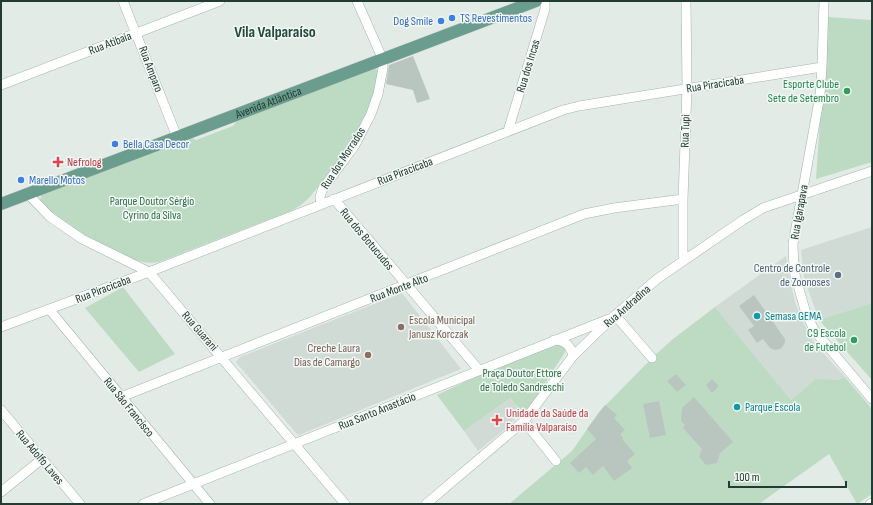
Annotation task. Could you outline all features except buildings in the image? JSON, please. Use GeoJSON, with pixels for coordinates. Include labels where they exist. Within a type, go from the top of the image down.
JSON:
{"type":"FeatureCollection","features":[{"type":"Feature","properties":{"kind":"main road","name":"Avenida Atlântica"},"geometry":{"type":"LineString","coordinates":[[1,204],[536,1]]}},
{"type":"Feature","properties":{"kind":"street","name":"Rua Amparo"},"geometry":{"type":"LineString","coordinates":[[123,1],[137,33],[177,137]]}},
{"type":"Feature","properties":{"kind":"street","name":"Rua Atibaia"},"geometry":{"type":"LineString","coordinates":[[1,85],[220,1]]}},
{"type":"Feature","properties":{"kind":"street"},"geometry":{"type":"LineString","coordinates":[[357,1],[383,60]]}},
{"type":"Feature","properties":{"kind":"street","name":"Rua dos Incas"},"geometry":{"type":"LineString","coordinates":[[508,131],[545,9],[545,1]]}},
{"type":"Feature","properties":{"kind":"street","name":"Rua Tupi"},"geometry":{"type":"LineString","coordinates":[[683,260],[683,199],[687,88],[686,1]]}},
{"type":"Feature","properties":{"kind":"street","name":"Rua Igarapava"},"geometry":{"type":"LineString","coordinates":[[824,1],[820,95],[793,250],[794,270],[806,310],[814,330],[872,399]]}},
{"type":"Feature","properties":{"kind":"street","name":"Rua dos Morrados"},"geometry":{"type":"LineString","coordinates":[[321,204],[320,197],[322,190],[355,145],[373,108],[383,68],[383,60]]}},
{"type":"Feature","properties":{"kind":"street","name":"Rua Piracicaba"},"geometry":{"type":"LineString","coordinates":[[1,327],[149,272],[570,108],[822,67]]}},
{"type":"Feature","properties":{"kind":"street","name":"Rua Andradina"},"geometry":{"type":"LineString","coordinates":[[426,504],[524,421],[574,356],[614,316],[657,279],[754,213],[774,203],[872,171]]}},
{"type":"Feature","properties":{"kind":"street","name":"Rua Guarani"},"geometry":{"type":"LineString","coordinates":[[27,193],[50,217],[82,239],[149,272],[345,504]]}},
{"type":"Feature","properties":{"kind":"street","name":"Rua dos Botucudos"},"geometry":{"type":"LineString","coordinates":[[334,199],[478,370]]}},
{"type":"Feature","properties":{"kind":"street","name":"Rua Monte Alto"},"geometry":{"type":"LineString","coordinates":[[121,398],[584,214],[614,208],[683,199]]}},
{"type":"Feature","properties":{"kind":"street","name":"Rua São Francisco"},"geometry":{"type":"LineString","coordinates":[[49,309],[210,504]]}},
{"type":"Feature","properties":{"kind":"street"},"geometry":{"type":"LineString","coordinates":[[614,316],[652,358]]}},
{"type":"Feature","properties":{"kind":"street","name":"Rua Santo Anastácio"},"geometry":{"type":"LineString","coordinates":[[143,504],[614,316]]}},
{"type":"Feature","properties":{"kind":"street"},"geometry":{"type":"LineString","coordinates":[[552,340],[559,340],[568,344],[574,356]]}},
{"type":"Feature","properties":{"kind":"street","name":"Rua Adolfo Laves"},"geometry":{"type":"LineString","coordinates":[[1,410],[80,504]]}},
{"type":"Feature","properties":{"kind":"street"},"geometry":{"type":"LineString","coordinates":[[524,421],[556,461]]}},
{"type":"Feature","properties":{"kind":"street"},"geometry":{"type":"LineString","coordinates":[[1,492],[42,459]]}},
{"type":"Feature","properties":{"kind":"shaded area","name":"Centro de Controle de Zoonoses"},"geometry":{"type":"Polygon","coordinates":[[[872,227],[872,303],[819,320],[804,278],[801,250],[872,227]]]}},
{"type":"Feature","properties":{"kind":"shaded area"},"geometry":{"type":"Polygon","coordinates":[[[786,256],[796,305],[805,326],[815,344],[845,377],[837,380],[816,380],[791,400],[715,307],[786,256]]]}},
{"type":"Feature","properties":{"kind":"shaded area"},"geometry":{"type":"Polygon","coordinates":[[[402,293],[461,369],[299,435],[236,362],[240,357],[402,293]]]}},
{"type":"Feature","properties":{"kind":"shaded area","name":"Unidade da Saúde da Família Valparaíso"},"geometry":{"type":"Polygon","coordinates":[[[510,398],[522,412],[506,428],[478,451],[464,431],[510,398]]]}},
{"type":"Feature","properties":{"kind":"green space","name":"Esporte Clube Sete de Setembro"},"geometry":{"type":"Polygon","coordinates":[[[827,17],[872,20],[872,162],[816,179],[827,17]]]}},
{"type":"Feature","properties":{"kind":"green space","name":"Parque Doutor Sérgio Cyrino da Silva"},"geometry":{"type":"Polygon","coordinates":[[[374,67],[379,72],[374,92],[368,111],[356,135],[342,157],[309,198],[291,211],[159,262],[148,263],[129,258],[85,235],[56,216],[40,200],[42,194],[190,137],[196,140],[233,126],[239,118],[374,67]]]}},
{"type":"Feature","properties":{"kind":"green space"},"geometry":{"type":"Polygon","coordinates":[[[123,287],[175,354],[139,372],[85,308],[123,287]]]}},
{"type":"Feature","properties":{"kind":"green space","name":"C9 Escola de Futebol"},"geometry":{"type":"Polygon","coordinates":[[[872,303],[872,380],[819,320],[872,303]]]}},
{"type":"Feature","properties":{"kind":"green space","name":"Parque Escola"},"geometry":{"type":"Polygon","coordinates":[[[715,307],[791,400],[816,379],[837,380],[845,377],[872,409],[872,494],[857,504],[829,454],[759,504],[509,504],[572,451],[599,412],[654,356],[673,339],[715,307]]]}},
{"type":"Feature","properties":{"kind":"green space","name":"Praça Doutor Ettore de Toledo Sandreschi"},"geometry":{"type":"Polygon","coordinates":[[[558,343],[565,348],[565,352],[525,415],[510,398],[464,431],[437,395],[486,372],[558,343]]]}},
{"type":"Feature","properties":{"kind":"place","name":"TS Revestimentos"},"geometry":{"type":"Point","coordinates":[452,18]}},
{"type":"Feature","properties":{"kind":"place","name":"Dog Smile"},"geometry":{"type":"Point","coordinates":[441,21]}},
{"type":"Feature","properties":{"kind":"place","name":"Esporte Clube Sete de Setembro"},"geometry":{"type":"Point","coordinates":[847,91]}},
{"type":"Feature","properties":{"kind":"place","name":"Bella Casa Decor"},"geometry":{"type":"Point","coordinates":[115,144]}},
{"type":"Feature","properties":{"kind":"place","name":"Nefrolog"},"geometry":{"type":"Point","coordinates":[58,162]}},
{"type":"Feature","properties":{"kind":"place","name":"Marello Motos"},"geometry":{"type":"Point","coordinates":[21,180]}},
{"type":"Feature","properties":{"kind":"place","name":"Centro de Controle de Zoonoses"},"geometry":{"type":"Point","coordinates":[838,275]}},
{"type":"Feature","properties":{"kind":"place","name":"Semasa GEMA"},"geometry":{"type":"Point","coordinates":[757,316]}},
{"type":"Feature","properties":{"kind":"place","name":"Escola Municipal Janusz Korczak"},"geometry":{"type":"Point","coordinates":[401,327]}},
{"type":"Feature","properties":{"kind":"place","name":"C9 Escola de Futebol"},"geometry":{"type":"Point","coordinates":[854,340]}},
{"type":"Feature","properties":{"kind":"place","name":"Creche Laura Dias de Camargo"},"geometry":{"type":"Point","coordinates":[368,355]}},
{"type":"Feature","properties":{"kind":"place","name":"Parque Escola"},"geometry":{"type":"Point","coordinates":[737,407]}},
{"type":"Feature","properties":{"kind":"place","name":"Unidade da Saúde da Família Valparaíso"},"geometry":{"type":"Point","coordinates":[497,420]}},
{"type":"Feature","properties":{"kind":"district","name":"Vila Valparaíso"},"geometry":{"type":"Point","coordinates":[275,31]}}]}
